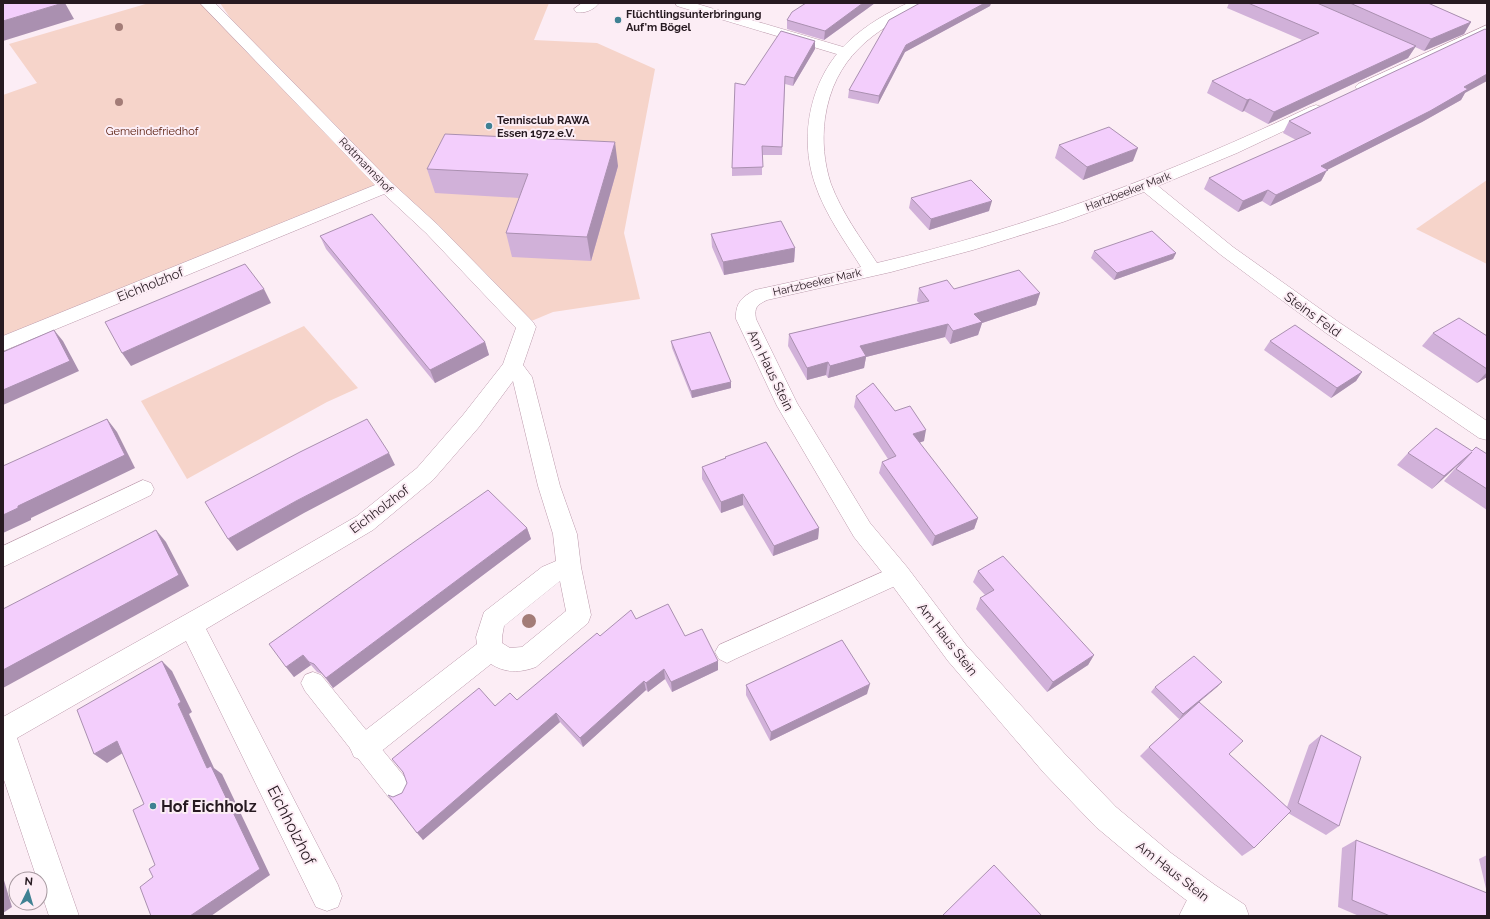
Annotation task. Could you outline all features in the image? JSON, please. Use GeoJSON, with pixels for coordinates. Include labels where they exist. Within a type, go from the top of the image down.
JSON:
{"type":"FeatureCollection","features":[{"type":"Feature","properties":{"kind":"street","name":"Rottmannshof"},"geometry":{"type":"LineString","coordinates":[[207,3],[386,187],[432,229],[526,327]]}},
{"type":"Feature","properties":{"kind":"street"},"geometry":{"type":"LineString","coordinates":[[872,270],[832,204],[819,171],[814,133],[820,100],[833,70],[845,52],[865,35],[898,13],[919,3]]}},
{"type":"Feature","properties":{"kind":"street","name":"Hartzbeeker Mark"},"geometry":{"type":"LineString","coordinates":[[750,301],[762,295],[872,270],[967,246],[1044,222],[1146,185],[1209,159],[1338,99],[1416,55],[1487,29]]}},
{"type":"Feature","properties":{"kind":"street","name":"Steins Feld"},"geometry":{"type":"LineString","coordinates":[[1146,185],[1227,251],[1332,328],[1487,432]]}},
{"type":"Feature","properties":{"kind":"street","name":"Eichholzhof"},"geometry":{"type":"LineString","coordinates":[[3,344],[386,187]]}},
{"type":"Feature","properties":{"kind":"street","name":"Am Haus Stein"},"geometry":{"type":"LineString","coordinates":[[750,301],[744,310],[746,319],[788,406],[862,530],[898,574],[957,653],[1054,763],[1106,817],[1198,906],[1234,916]]}},
{"type":"Feature","properties":{"kind":"street","name":"Eichholzhof"},"geometry":{"type":"LineString","coordinates":[[3,732],[365,523],[425,474],[471,420],[512,367],[526,327]]}},
{"type":"Feature","properties":{"kind":"street"},"geometry":{"type":"LineString","coordinates":[[490,649],[507,660],[527,659],[579,615],[569,567],[565,534],[549,486],[522,377],[512,367]]}},
{"type":"Feature","properties":{"kind":"street"},"geometry":{"type":"LineString","coordinates":[[3,557],[143,489]]}},
{"type":"Feature","properties":{"kind":"street"},"geometry":{"type":"LineString","coordinates":[[490,649],[489,636],[493,620],[551,574],[569,567]]}},
{"type":"Feature","properties":{"kind":"street","name":"Eichholzhof"},"geometry":{"type":"LineString","coordinates":[[191,624],[327,896]]}},
{"type":"Feature","properties":{"kind":"street"},"geometry":{"type":"LineString","coordinates":[[364,748],[490,649]]}},
{"type":"Feature","properties":{"kind":"street"},"geometry":{"type":"LineString","coordinates":[[3,736],[64,916]]}},
{"type":"Feature","properties":{"kind":"lane"},"geometry":{"type":"LineString","coordinates":[[681,3],[845,52]]}},
{"type":"Feature","properties":{"kind":"lane"},"geometry":{"type":"LineString","coordinates":[[727,652],[898,574]]}},
{"type":"Feature","properties":{"kind":"lane"},"geometry":{"type":"LineString","coordinates":[[313,683],[399,790]]}},
{"type":"Feature","properties":{"kind":"green space","name":"Gemeindefriedhof"},"geometry":{"type":"Polygon","coordinates":[[[149,3],[205,3],[385,186],[3,341],[3,95],[37,83],[9,44],[149,3]]]}},
{"type":"Feature","properties":{"kind":"green space","name":"Tennisclub RAWA Essen 1972 e.V."},"geometry":{"type":"Polygon","coordinates":[[[220,3],[549,3],[534,40],[597,43],[655,69],[624,233],[640,299],[553,312],[529,322],[239,31],[220,3]]]}},
{"type":"Feature","properties":{"kind":"green space"},"geometry":{"type":"Polygon","coordinates":[[[1487,180],[1487,264],[1416,229],[1487,180]]]}},
{"type":"Feature","properties":{"kind":"green space"},"geometry":{"type":"Polygon","coordinates":[[[304,326],[358,388],[327,402],[187,479],[141,401],[304,326]]]}},
{"type":"Feature","properties":{"kind":"building"},"geometry":{"type":"Polygon","coordinates":[[[3,3],[63,3],[3,21],[3,3]]]}},
{"type":"Feature","properties":{"kind":"building"},"geometry":{"type":"Polygon","coordinates":[[[806,3],[863,3],[825,31],[787,20],[792,12],[806,3]]]}},
{"type":"Feature","properties":{"kind":"building"},"geometry":{"type":"Polygon","coordinates":[[[920,3],[985,3],[906,45],[879,96],[849,90],[889,20],[920,3]]]}},
{"type":"Feature","properties":{"kind":"building"},"geometry":{"type":"Polygon","coordinates":[[[1248,3],[1317,3],[1416,46],[1274,112],[1250,99],[1247,100],[1212,81],[1319,33],[1248,3]]]}},
{"type":"Feature","properties":{"kind":"building"},"geometry":{"type":"Polygon","coordinates":[[[1350,3],[1428,3],[1471,22],[1431,39],[1350,3]]]}},
{"type":"Feature","properties":{"kind":"building"},"geometry":{"type":"Polygon","coordinates":[[[1485,29],[1487,30],[1487,74],[1464,87],[1468,89],[1430,111],[1321,166],[1328,170],[1276,195],[1268,190],[1243,201],[1209,178],[1311,133],[1289,121],[1485,29]]]}},
{"type":"Feature","properties":{"kind":"building"},"geometry":{"type":"Polygon","coordinates":[[[781,31],[815,41],[794,78],[785,76],[782,147],[762,146],[763,167],[732,168],[735,83],[745,85],[781,31]]]}},
{"type":"Feature","properties":{"kind":"building"},"geometry":{"type":"Polygon","coordinates":[[[1109,127],[1138,148],[1087,167],[1059,145],[1109,127]]]}},
{"type":"Feature","properties":{"kind":"building"},"geometry":{"type":"Polygon","coordinates":[[[445,134],[615,142],[587,237],[506,233],[528,174],[427,169],[445,134]]]}},
{"type":"Feature","properties":{"kind":"building"},"geometry":{"type":"Polygon","coordinates":[[[971,180],[992,201],[931,219],[911,198],[971,180]]]}},
{"type":"Feature","properties":{"kind":"building"},"geometry":{"type":"Polygon","coordinates":[[[372,214],[485,342],[430,370],[320,236],[372,214]]]}},
{"type":"Feature","properties":{"kind":"building"},"geometry":{"type":"Polygon","coordinates":[[[781,221],[795,248],[723,262],[711,234],[781,221]]]}},
{"type":"Feature","properties":{"kind":"building"},"geometry":{"type":"Polygon","coordinates":[[[1152,231],[1176,253],[1117,273],[1094,251],[1152,231]]]}},
{"type":"Feature","properties":{"kind":"building"},"geometry":{"type":"Polygon","coordinates":[[[245,264],[264,289],[122,353],[105,322],[245,264]]]}},
{"type":"Feature","properties":{"kind":"building"},"geometry":{"type":"Polygon","coordinates":[[[1019,270],[1040,293],[974,314],[982,322],[953,331],[948,324],[860,346],[866,356],[830,366],[828,362],[807,368],[789,334],[929,301],[919,288],[947,280],[954,289],[1019,270]]]}},
{"type":"Feature","properties":{"kind":"building"},"geometry":{"type":"Polygon","coordinates":[[[1459,318],[1487,336],[1487,369],[1433,333],[1459,318]]]}},
{"type":"Feature","properties":{"kind":"building"},"geometry":{"type":"Polygon","coordinates":[[[1295,325],[1362,372],[1337,388],[1270,341],[1295,325]]]}},
{"type":"Feature","properties":{"kind":"building"},"geometry":{"type":"Polygon","coordinates":[[[54,330],[70,361],[3,390],[3,352],[54,330]]]}},
{"type":"Feature","properties":{"kind":"building"},"geometry":{"type":"Polygon","coordinates":[[[710,332],[731,382],[691,391],[671,341],[710,332]]]}},
{"type":"Feature","properties":{"kind":"building"},"geometry":{"type":"Polygon","coordinates":[[[873,383],[895,411],[910,406],[926,430],[913,434],[978,518],[935,536],[882,462],[896,456],[856,396],[873,383]]]}},
{"type":"Feature","properties":{"kind":"building"},"geometry":{"type":"Polygon","coordinates":[[[107,419],[125,455],[18,506],[18,508],[3,515],[3,466],[107,419]]]}},
{"type":"Feature","properties":{"kind":"building"},"geometry":{"type":"Polygon","coordinates":[[[367,419],[389,453],[296,501],[228,539],[205,502],[367,419]]]}},
{"type":"Feature","properties":{"kind":"building"},"geometry":{"type":"Polygon","coordinates":[[[1436,428],[1472,451],[1476,447],[1487,454],[1487,489],[1456,469],[1472,452],[1444,476],[1408,453],[1436,428]]]}},
{"type":"Feature","properties":{"kind":"building"},"geometry":{"type":"Polygon","coordinates":[[[766,442],[819,528],[774,546],[743,494],[721,502],[702,467],[766,442]]]}},
{"type":"Feature","properties":{"kind":"building"},"geometry":{"type":"Polygon","coordinates":[[[488,490],[527,528],[326,678],[314,664],[309,662],[303,655],[286,667],[269,644],[488,490]]]}},
{"type":"Feature","properties":{"kind":"building"},"geometry":{"type":"Polygon","coordinates":[[[156,530],[179,575],[3,670],[3,609],[156,530]]]}},
{"type":"Feature","properties":{"kind":"building"},"geometry":{"type":"Polygon","coordinates":[[[1003,556],[1094,655],[1053,682],[980,598],[994,590],[978,571],[1003,556]]]}},
{"type":"Feature","properties":{"kind":"building"},"geometry":{"type":"Polygon","coordinates":[[[668,604],[685,636],[702,629],[718,661],[671,682],[664,669],[646,683],[644,681],[580,738],[556,713],[417,833],[388,795],[393,797],[402,793],[407,783],[403,772],[392,759],[479,688],[495,706],[510,693],[517,700],[597,633],[600,636],[631,610],[636,619],[668,604]]]}},
{"type":"Feature","properties":{"kind":"building"},"geometry":{"type":"Polygon","coordinates":[[[842,640],[870,684],[771,732],[746,685],[842,640]]]}},
{"type":"Feature","properties":{"kind":"building"},"geometry":{"type":"Polygon","coordinates":[[[1194,656],[1222,682],[1183,714],[1155,687],[1194,656]]]}},
{"type":"Feature","properties":{"kind":"building"},"geometry":{"type":"Polygon","coordinates":[[[162,661],[181,702],[178,704],[207,768],[211,766],[260,869],[190,916],[151,916],[140,887],[153,877],[149,869],[155,865],[133,810],[144,804],[117,741],[94,754],[77,710],[162,661]]]}},
{"type":"Feature","properties":{"kind":"building"},"geometry":{"type":"Polygon","coordinates":[[[1199,702],[1243,741],[1229,754],[1291,811],[1254,848],[1149,747],[1199,702]]]}},
{"type":"Feature","properties":{"kind":"building"},"geometry":{"type":"Polygon","coordinates":[[[1321,735],[1361,757],[1339,826],[1298,803],[1321,735]]]}},
{"type":"Feature","properties":{"kind":"building"},"geometry":{"type":"Polygon","coordinates":[[[1356,840],[1487,893],[1487,916],[1390,916],[1352,900],[1356,840]]]}},
{"type":"Feature","properties":{"kind":"building"},"geometry":{"type":"Polygon","coordinates":[[[994,865],[1042,916],[942,916],[994,865]]]}},
{"type":"Feature","properties":{"kind":"place","name":"Flüchtlingsunterbringung Auf'm Bögel"},"geometry":{"type":"Point","coordinates":[618,20]}},
{"type":"Feature","properties":{"kind":"place","name":"Tennisclub RAWA Essen 1972 e.V."},"geometry":{"type":"Point","coordinates":[489,126]}},
{"type":"Feature","properties":{"kind":"place","name":"Hof Eichholz"},"geometry":{"type":"Point","coordinates":[153,806]}}]}
